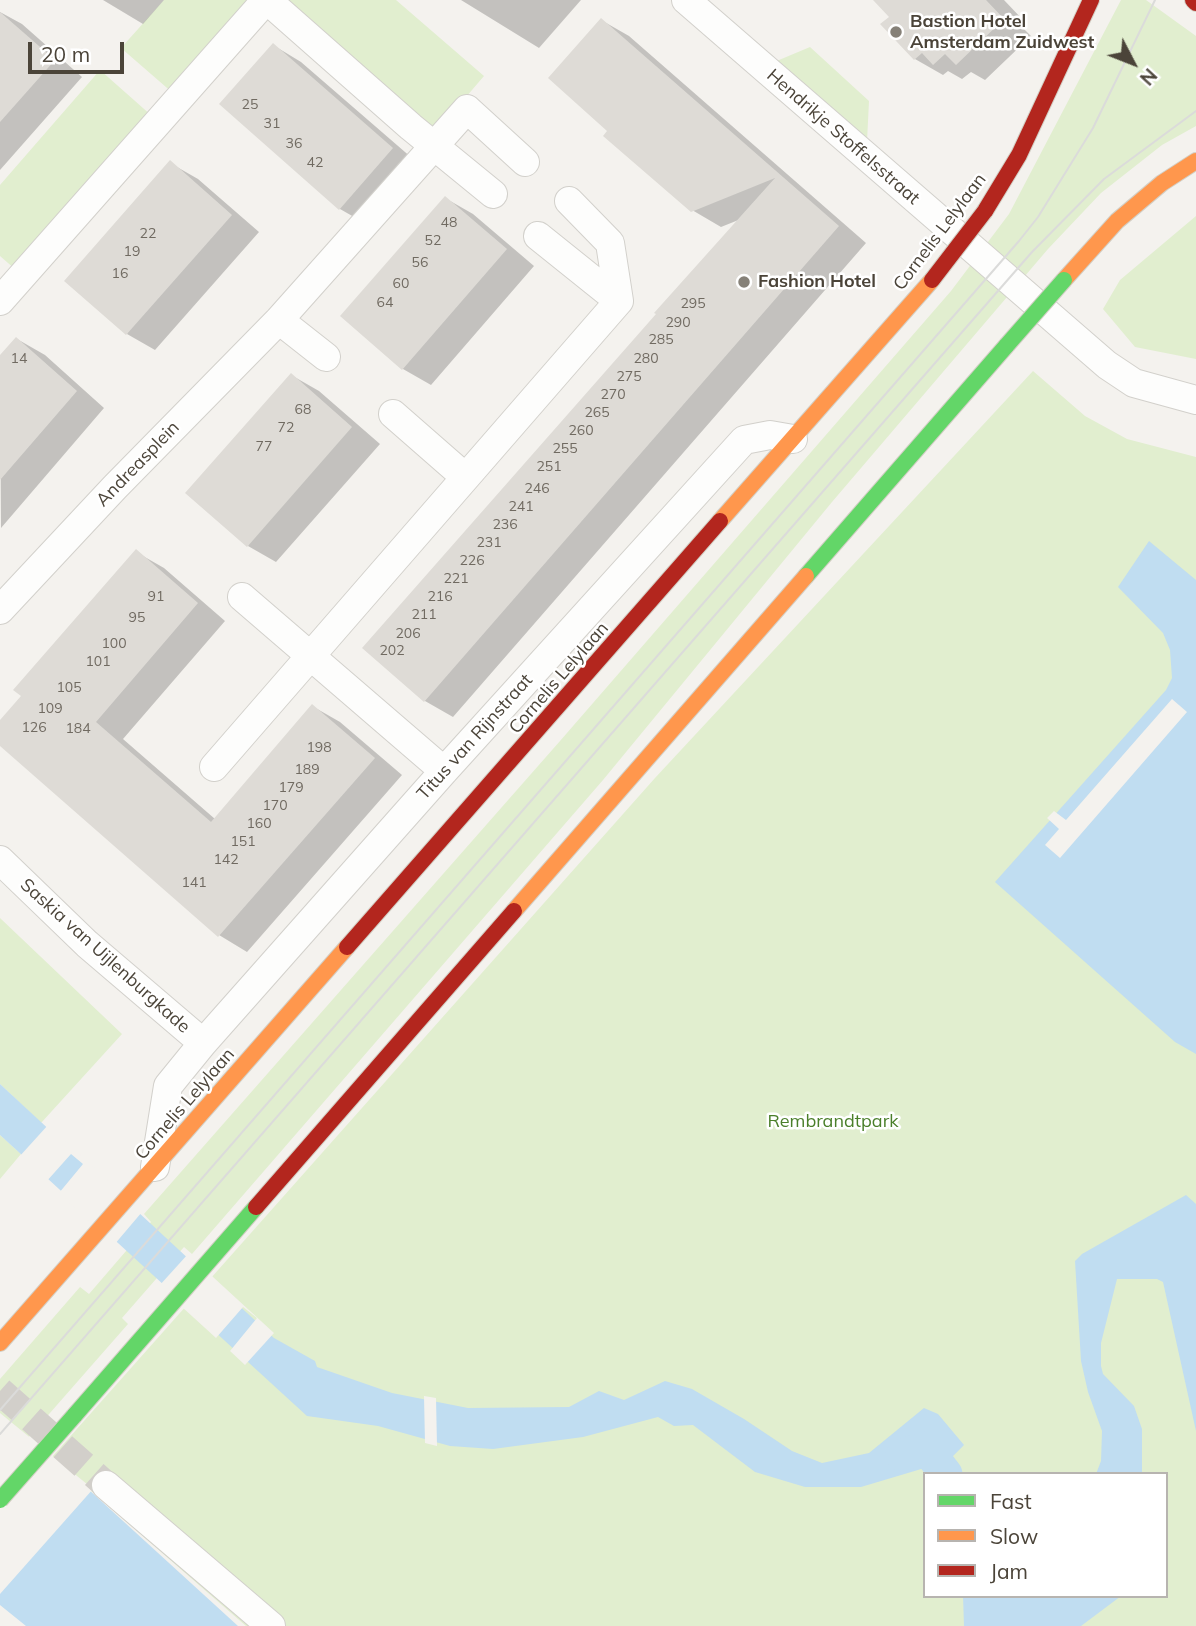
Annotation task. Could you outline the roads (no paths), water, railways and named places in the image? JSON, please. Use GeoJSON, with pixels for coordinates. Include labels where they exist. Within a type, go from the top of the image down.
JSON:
{"type":"FeatureCollection","features":[{"type":"Feature","properties":{"kind":"main road","name":"Cornelis Lelylaan"},"geometry":{"type":"LineString","coordinates":[[0,1343],[932,280],[985,211],[1019,155],[1091,0]]}},
{"type":"Feature","properties":{"kind":"main road"},"geometry":{"type":"LineString","coordinates":[[0,1500],[1064,280],[1117,221],[1196,160]]}},
{"type":"Feature","properties":{"kind":"street"},"geometry":{"type":"LineString","coordinates":[[0,301],[266,0],[411,127],[493,194]]}},
{"type":"Feature","properties":{"kind":"street","name":"Hendrikje Stoffelsstraat"},"geometry":{"type":"LineString","coordinates":[[686,0],[1076,341],[1134,383],[1196,400]]}},
{"type":"Feature","properties":{"kind":"street","name":"Andreasplein"},"geometry":{"type":"LineString","coordinates":[[0,610],[115,487],[279,320],[467,109],[525,162]]}},
{"type":"Feature","properties":{"kind":"street"},"geometry":{"type":"LineString","coordinates":[[214,767],[619,301],[610,243],[569,201]]}},
{"type":"Feature","properties":{"kind":"street"},"geometry":{"type":"LineString","coordinates":[[538,236],[619,301]]}},
{"type":"Feature","properties":{"kind":"street"},"geometry":{"type":"LineString","coordinates":[[279,320],[326,357]]}},
{"type":"Feature","properties":{"kind":"street"},"geometry":{"type":"LineString","coordinates":[[393,414],[466,477]]}},
{"type":"Feature","properties":{"kind":"street","name":"Titus van Rijnstraat"},"geometry":{"type":"LineString","coordinates":[[203,1043],[744,439],[770,435],[793,439]]}},
{"type":"Feature","properties":{"kind":"street"},"geometry":{"type":"LineString","coordinates":[[242,597],[444,771]]}},
{"type":"Feature","properties":{"kind":"street","name":"Saskia van Uijlenburgkade"},"geometry":{"type":"LineString","coordinates":[[0,860],[87,944],[203,1043],[168,1086],[155,1167]]}},
{"type":"Feature","properties":{"kind":"street"},"geometry":{"type":"LineString","coordinates":[[106,1485],[271,1626]]}},
{"type":"Feature","properties":{"kind":"water"},"geometry":{"type":"Polygon","coordinates":[[[1149,541],[1196,580],[1196,1054],[1175,1042],[995,882],[1166,690],[1172,678],[1170,650],[1163,633],[1118,587],[1149,541]]]}},
{"type":"Feature","properties":{"kind":"water"},"geometry":{"type":"Polygon","coordinates":[[[0,1084],[274,1338],[315,1361],[317,1367],[392,1393],[468,1408],[569,1407],[599,1391],[624,1400],[665,1381],[692,1389],[792,1451],[822,1463],[869,1453],[924,1408],[938,1414],[964,1445],[951,1458],[958,1472],[944,1472],[938,1464],[861,1487],[805,1487],[755,1472],[693,1425],[674,1426],[658,1417],[583,1437],[493,1449],[450,1446],[378,1426],[307,1416],[0,1135],[0,1084]]]}},
{"type":"Feature","properties":{"kind":"water"},"geometry":{"type":"Polygon","coordinates":[[[1186,1195],[1196,1204],[1196,1431],[1163,1282],[1157,1279],[1117,1279],[1101,1343],[1103,1374],[1134,1406],[1142,1429],[1142,1472],[1097,1472],[1101,1461],[1102,1431],[1088,1392],[1081,1361],[1075,1261],[1082,1254],[1186,1195]]]}},
{"type":"Feature","properties":{"kind":"water"},"geometry":{"type":"Polygon","coordinates":[[[0,1417],[88,1489],[238,1626],[26,1626],[0,1605],[0,1417]]]}},
{"type":"Feature","properties":{"kind":"water"},"geometry":{"type":"Polygon","coordinates":[[[963,1598],[1118,1598],[1081,1626],[964,1626],[963,1598]]]}},
{"type":"Feature","properties":{"kind":"waterway"},"geometry":{"type":"LineString","coordinates":[[902,1455],[926,1448],[944,1472]]}},
{"type":"Feature","properties":{"kind":"tunnel"},"geometry":{"type":"LineString","coordinates":[[0,1391],[106,1485]]}},
{"type":"Feature","properties":{"kind":"tram line"},"geometry":{"type":"LineString","coordinates":[[0,1410],[1019,241],[1038,217],[1093,128],[1155,0]]}},
{"type":"Feature","properties":{"kind":"tram line"},"geometry":{"type":"LineString","coordinates":[[0,1434],[1032,252],[1104,179],[1196,111]]}},
{"type":"Feature","properties":{"kind":"place","name":"Bastion Hotel Amsterdam Zuidwest"},"geometry":{"type":"Point","coordinates":[896,32]}},
{"type":"Feature","properties":{"kind":"place","name":"Fashion Hotel"},"geometry":{"type":"Point","coordinates":[744,282]}},
{"type":"Feature","properties":{"kind":"park label","name":"Rembrandtpark"},"geometry":{"type":"Point","coordinates":[833,1122]}}]}
